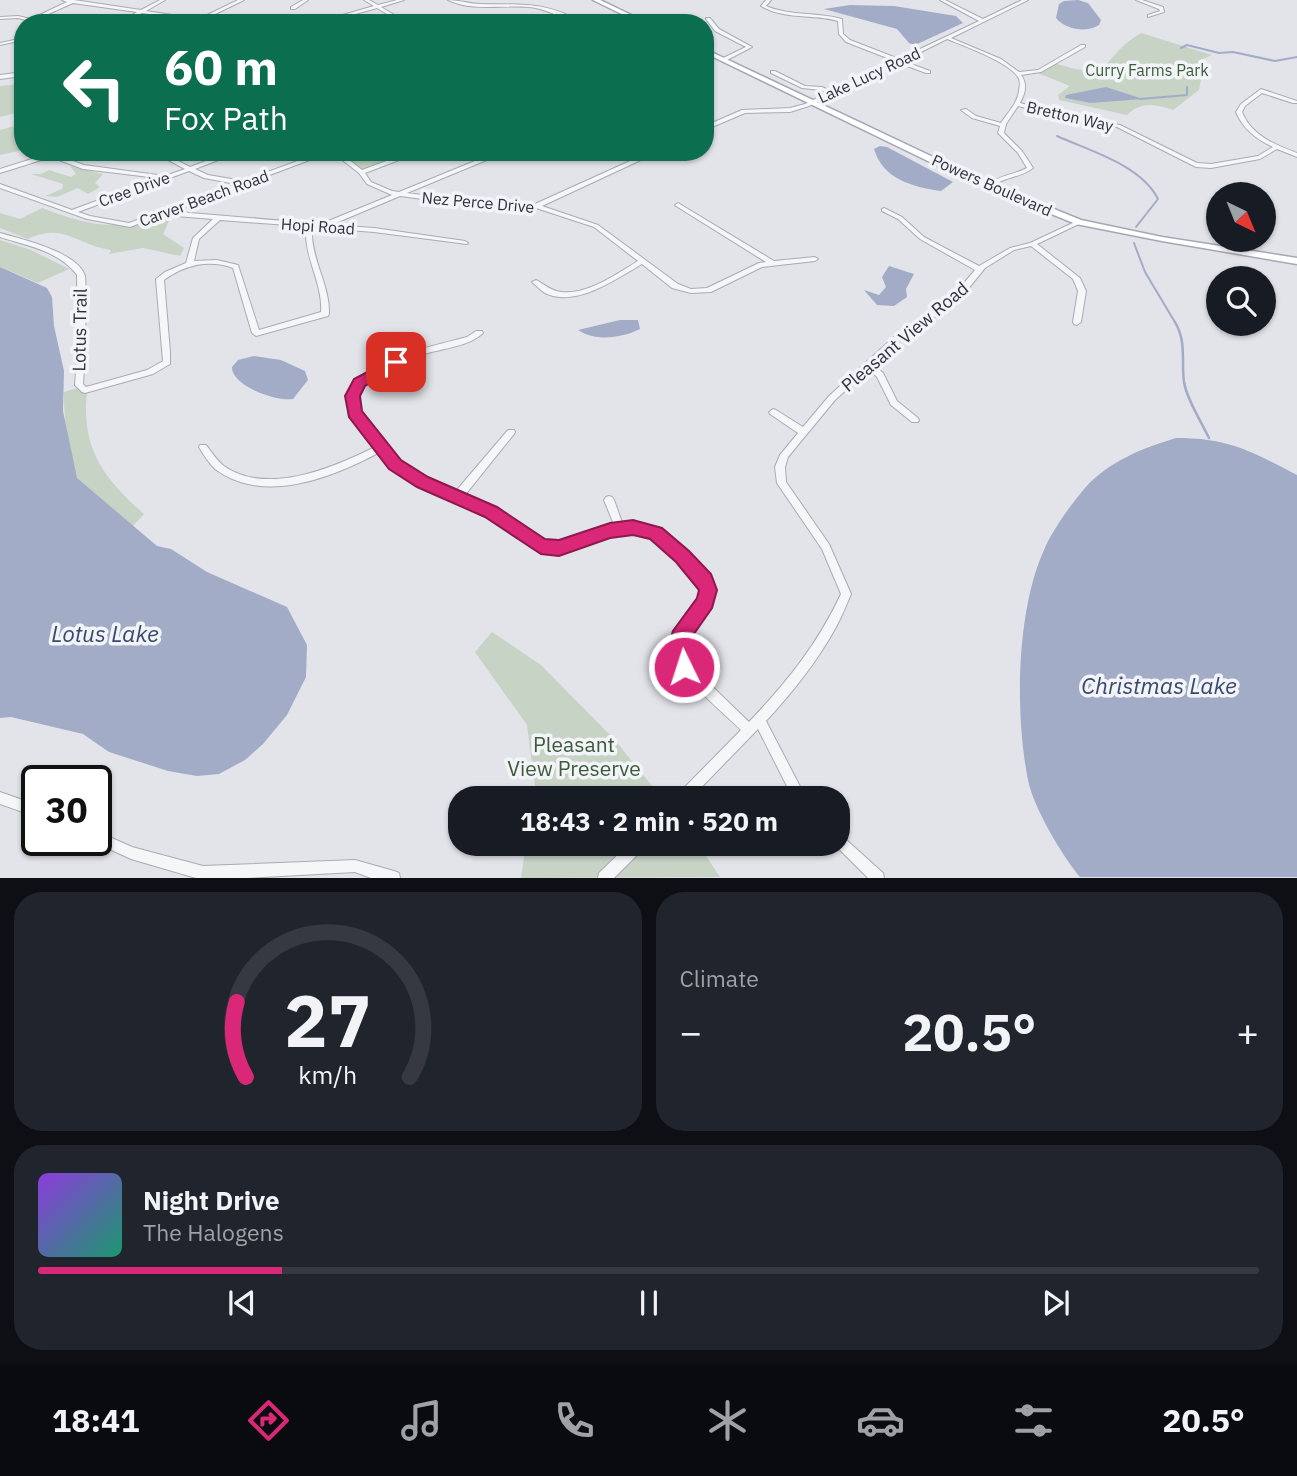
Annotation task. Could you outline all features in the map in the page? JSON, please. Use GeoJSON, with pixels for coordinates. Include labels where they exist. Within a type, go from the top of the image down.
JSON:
{"type":"FeatureCollection","features":[{"type":"Feature","properties":{"kind":"main road"},"geometry":{"type":"LineString","coordinates":[[596,0],[626,14]]}},
{"type":"Feature","properties":{"kind":"main road","name":"Powers Boulevard"},"geometry":{"type":"LineString","coordinates":[[714,56],[990,186],[1079,222],[1162,239],[1297,261]]}},
{"type":"Feature","properties":{"kind":"street"},"geometry":{"type":"LineString","coordinates":[[64,0],[154,14]]}},
{"type":"Feature","properties":{"kind":"street"},"geometry":{"type":"LineString","coordinates":[[136,14],[163,0]]}},
{"type":"Feature","properties":{"kind":"street"},"geometry":{"type":"LineString","coordinates":[[213,14],[242,0]]}},
{"type":"Feature","properties":{"kind":"street"},"geometry":{"type":"LineString","coordinates":[[293,8],[306,0]]}},
{"type":"Feature","properties":{"kind":"street"},"geometry":{"type":"LineString","coordinates":[[366,0],[393,14]]}},
{"type":"Feature","properties":{"kind":"street"},"geometry":{"type":"LineString","coordinates":[[350,14],[402,0]]}},
{"type":"Feature","properties":{"kind":"street"},"geometry":{"type":"LineString","coordinates":[[450,0],[467,5],[509,3],[549,9],[560,14]]}},
{"type":"Feature","properties":{"kind":"street"},"geometry":{"type":"LineString","coordinates":[[769,0],[763,3],[763,6],[773,11],[820,15],[840,20],[841,34],[848,41],[928,72]]}},
{"type":"Feature","properties":{"kind":"street"},"geometry":{"type":"LineString","coordinates":[[942,0],[983,21]]}},
{"type":"Feature","properties":{"kind":"street"},"geometry":{"type":"LineString","coordinates":[[1007,0],[1018,4]]}},
{"type":"Feature","properties":{"kind":"street","name":"Lake Lucy Road"},"geometry":{"type":"LineString","coordinates":[[714,124],[744,111],[798,109],[1026,0]]}},
{"type":"Feature","properties":{"kind":"street"},"geometry":{"type":"LineString","coordinates":[[1138,0],[1161,8],[1162,12],[1150,16]]}},
{"type":"Feature","properties":{"kind":"street"},"geometry":{"type":"LineString","coordinates":[[44,14],[73,1]]}},
{"type":"Feature","properties":{"kind":"street"},"geometry":{"type":"LineString","coordinates":[[1000,13],[1011,16]]}},
{"type":"Feature","properties":{"kind":"street"},"geometry":{"type":"LineString","coordinates":[[714,26],[750,47],[723,60]]}},
{"type":"Feature","properties":{"kind":"street"},"geometry":{"type":"LineString","coordinates":[[948,37],[995,59],[1018,74],[1023,85],[1017,104],[1002,125],[1001,133],[1020,152],[1030,168],[1022,173],[1002,177],[990,186]]}},
{"type":"Feature","properties":{"kind":"street"},"geometry":{"type":"LineString","coordinates":[[1018,74],[1047,68],[1083,46]]}},
{"type":"Feature","properties":{"kind":"street"},"geometry":{"type":"LineString","coordinates":[[773,72],[804,87],[831,93]]}},
{"type":"Feature","properties":{"kind":"street"},"geometry":{"type":"LineString","coordinates":[[1295,102],[1261,91],[1243,105],[1239,112],[1241,120],[1251,131],[1297,155]]}},
{"type":"Feature","properties":{"kind":"street","name":"Bretton Way"},"geometry":{"type":"LineString","coordinates":[[1017,104],[1073,119],[1118,126],[1204,168],[1260,157],[1278,147]]}},
{"type":"Feature","properties":{"kind":"street"},"geometry":{"type":"LineString","coordinates":[[964,110],[974,117],[1002,125]]}},
{"type":"Feature","properties":{"kind":"street"},"geometry":{"type":"LineString","coordinates":[[0,171],[32,161]]}},
{"type":"Feature","properties":{"kind":"street"},"geometry":{"type":"LineString","coordinates":[[67,161],[83,167],[164,177]]}},
{"type":"Feature","properties":{"kind":"street"},"geometry":{"type":"LineString","coordinates":[[172,161],[206,177],[245,184]]}},
{"type":"Feature","properties":{"kind":"street","name":"Cree Drive"},"geometry":{"type":"LineString","coordinates":[[72,212],[212,161]]}},
{"type":"Feature","properties":{"kind":"street","name":"Carver Beach Road"},"geometry":{"type":"LineString","coordinates":[[0,186],[72,212],[123,225],[140,222],[305,161]]}},
{"type":"Feature","properties":{"kind":"street","name":"Nez Perce Drive"},"geometry":{"type":"LineString","coordinates":[[347,161],[361,172],[369,183],[396,194],[514,209],[536,206],[596,226],[675,286],[691,290],[708,290],[761,265],[816,259]]}},
{"type":"Feature","properties":{"kind":"street"},"geometry":{"type":"LineString","coordinates":[[361,172],[392,161]]}},
{"type":"Feature","properties":{"kind":"street"},"geometry":{"type":"LineString","coordinates":[[218,218],[196,238],[189,264],[213,261],[236,267],[256,333],[325,314],[320,281],[308,244],[309,234],[319,227],[396,194],[480,161]]}},
{"type":"Feature","properties":{"kind":"street"},"geometry":{"type":"LineString","coordinates":[[536,206],[635,161]]}},
{"type":"Feature","properties":{"kind":"street"},"geometry":{"type":"LineString","coordinates":[[678,205],[772,263]]}},
{"type":"Feature","properties":{"kind":"street","name":"Hopi Road"},"geometry":{"type":"LineString","coordinates":[[171,210],[176,214],[374,230],[466,243]]}},
{"type":"Feature","properties":{"kind":"street"},"geometry":{"type":"LineString","coordinates":[[884,210],[900,218],[922,238],[980,270]]}},
{"type":"Feature","properties":{"kind":"street","name":"Pleasant View Road"},"geometry":{"type":"LineString","coordinates":[[694,786],[759,719],[828,635],[846,594],[826,548],[782,483],[780,467],[784,454],[832,398],[897,339],[957,297],[980,270],[995,258],[1079,222]]}},
{"type":"Feature","properties":{"kind":"street","name":"Lotus Trail"},"geometry":{"type":"LineString","coordinates":[[0,236],[45,250],[75,266],[81,275],[82,342],[79,385],[85,390],[150,372],[167,362],[160,279],[189,264]]}},
{"type":"Feature","properties":{"kind":"street"},"geometry":{"type":"LineString","coordinates":[[1032,244],[1076,278],[1082,291],[1077,322]]}},
{"type":"Feature","properties":{"kind":"street"},"geometry":{"type":"LineString","coordinates":[[536,282],[542,289],[555,295],[569,296],[641,262]]}},
{"type":"Feature","properties":{"kind":"street"},"geometry":{"type":"LineString","coordinates":[[479,333],[470,339],[396,362],[359,383],[353,396],[354,413],[395,464],[422,482],[491,512],[541,546],[559,548],[620,529],[633,528],[655,533],[704,580],[708,590],[705,602],[680,637],[676,654],[684,667],[749,730]]}},
{"type":"Feature","properties":{"kind":"street"},"geometry":{"type":"LineString","coordinates":[[869,365],[880,375],[894,403],[915,420]]}},
{"type":"Feature","properties":{"kind":"street"},"geometry":{"type":"LineString","coordinates":[[773,412],[802,431]]}},
{"type":"Feature","properties":{"kind":"street"},"geometry":{"type":"LineString","coordinates":[[458,496],[511,432]]}},
{"type":"Feature","properties":{"kind":"street"},"geometry":{"type":"LineString","coordinates":[[203,447],[216,465],[232,476],[251,481],[310,479],[361,459],[382,447]]}},
{"type":"Feature","properties":{"kind":"street"},"geometry":{"type":"LineString","coordinates":[[609,500],[620,529]]}},
{"type":"Feature","properties":{"kind":"street"},"geometry":{"type":"LineString","coordinates":[[759,719],[794,786]]}},
{"type":"Feature","properties":{"kind":"street"},"geometry":{"type":"LineString","coordinates":[[0,798],[21,805]]}},
{"type":"Feature","properties":{"kind":"street"},"geometry":{"type":"LineString","coordinates":[[112,844],[131,853],[203,873],[355,866],[394,877]]}},
{"type":"Feature","properties":{"kind":"street"},"geometry":{"type":"LineString","coordinates":[[850,851],[878,877]]}},
{"type":"Feature","properties":{"kind":"street"},"geometry":{"type":"LineString","coordinates":[[604,877],[626,856]]}},
{"type":"Feature","properties":{"kind":"green space","name":"Curry Farms Park"},"geometry":{"type":"Polygon","coordinates":[[[1141,33],[1212,55],[1198,61],[1201,80],[1199,90],[1173,110],[1149,105],[1138,107],[1127,115],[1059,100],[1058,95],[1070,86],[1035,72],[1054,63],[1074,69],[1098,69],[1141,33]]]}},
{"type":"Feature","properties":{"kind":"green space"},"geometry":{"type":"Polygon","coordinates":[[[14,85],[14,113],[0,117],[0,86],[14,85]]]}},
{"type":"Feature","properties":{"kind":"green space"},"geometry":{"type":"Polygon","coordinates":[[[14,126],[14,152],[0,155],[0,130],[14,126]]]}},
{"type":"Feature","properties":{"kind":"green space"},"geometry":{"type":"Polygon","coordinates":[[[347,161],[392,161],[361,172],[347,161]]]}},
{"type":"Feature","properties":{"kind":"green space"},"geometry":{"type":"Polygon","coordinates":[[[70,166],[103,174],[95,183],[100,187],[88,194],[78,188],[57,197],[45,196],[62,189],[63,184],[31,174],[41,174],[49,170],[71,177],[76,174],[70,166]]]}},
{"type":"Feature","properties":{"kind":"green space"},"geometry":{"type":"Polygon","coordinates":[[[42,208],[90,223],[118,225],[168,214],[171,217],[163,234],[184,248],[180,256],[143,248],[109,254],[111,250],[70,236],[52,233],[28,239],[0,228],[0,213],[20,219],[42,208]]]}},
{"type":"Feature","properties":{"kind":"green space"},"geometry":{"type":"Polygon","coordinates":[[[0,240],[31,250],[69,269],[38,283],[0,267],[0,240]]]}},
{"type":"Feature","properties":{"kind":"green space"},"geometry":{"type":"Polygon","coordinates":[[[88,385],[87,425],[96,458],[116,486],[144,514],[127,532],[84,491],[73,465],[66,426],[64,392],[88,385]]]}},
{"type":"Feature","properties":{"kind":"green space","name":"Pleasant View Preserve"},"geometry":{"type":"Polygon","coordinates":[[[492,632],[541,665],[613,738],[652,786],[535,786],[527,725],[475,652],[492,632]]]}},
{"type":"Feature","properties":{"kind":"green space"},"geometry":{"type":"Polygon","coordinates":[[[524,856],[706,856],[720,877],[521,878],[524,856]]]}},
{"type":"Feature","properties":{"kind":"water"},"geometry":{"type":"Polygon","coordinates":[[[1078,0],[1088,3],[1101,20],[1099,25],[1089,29],[1077,29],[1056,18],[1059,4],[1078,0]]]}},
{"type":"Feature","properties":{"kind":"water"},"geometry":{"type":"Polygon","coordinates":[[[850,5],[894,6],[956,16],[963,23],[915,45],[909,43],[897,29],[824,9],[850,5]]]}},
{"type":"Feature","properties":{"kind":"water"},"geometry":{"type":"Polygon","coordinates":[[[1106,87],[1143,99],[1091,103],[1065,98],[1066,95],[1106,87]]]}},
{"type":"Feature","properties":{"kind":"water"},"geometry":{"type":"Polygon","coordinates":[[[887,147],[953,182],[941,191],[900,180],[884,168],[878,159],[874,149],[887,147]]]}},
{"type":"Feature","properties":{"kind":"water"},"geometry":{"type":"Polygon","coordinates":[[[889,266],[914,274],[906,289],[907,297],[894,306],[877,305],[864,290],[879,295],[886,287],[882,277],[889,266]]]}},
{"type":"Feature","properties":{"kind":"water","name":"Lotus Lake"},"geometry":{"type":"Polygon","coordinates":[[[0,267],[47,288],[52,297],[54,326],[64,371],[63,411],[77,478],[157,546],[171,549],[207,572],[287,607],[307,645],[306,677],[287,715],[263,744],[245,760],[219,774],[197,776],[168,771],[109,752],[83,734],[11,717],[0,718],[0,267]]]}},
{"type":"Feature","properties":{"kind":"water"},"geometry":{"type":"Polygon","coordinates":[[[620,320],[638,320],[640,329],[609,337],[593,336],[578,330],[620,320]]]}},
{"type":"Feature","properties":{"kind":"water"},"geometry":{"type":"Polygon","coordinates":[[[254,356],[281,360],[305,371],[308,380],[293,399],[277,398],[256,391],[239,380],[232,367],[238,360],[254,356]]]}},
{"type":"Feature","properties":{"kind":"water","name":"Christmas Lake"},"geometry":{"type":"Polygon","coordinates":[[[1176,438],[1225,443],[1297,475],[1297,877],[1080,877],[1050,831],[1031,791],[1021,725],[1021,664],[1028,603],[1044,550],[1068,509],[1094,479],[1127,457],[1176,438]]]}},
{"type":"Feature","properties":{"kind":"waterway"},"geometry":{"type":"LineString","coordinates":[[1181,48],[1187,45],[1219,53],[1233,52],[1275,61],[1297,57]]}},
{"type":"Feature","properties":{"kind":"waterway"},"geometry":{"type":"LineString","coordinates":[[1140,99],[1187,95],[1187,87]]}},
{"type":"Feature","properties":{"kind":"waterway"},"geometry":{"type":"LineString","coordinates":[[1057,136],[1114,160],[1150,187],[1158,199],[1136,227]]}},
{"type":"Feature","properties":{"kind":"waterway"},"geometry":{"type":"LineString","coordinates":[[1134,243],[1145,272],[1176,324]]}},
{"type":"Feature","properties":{"kind":"waterway"},"geometry":{"type":"LineString","coordinates":[[1176,324],[1182,344],[1186,389],[1209,438]]}},
{"type":"Feature","properties":{"kind":"route"},"geometry":{"type":"LineString","coordinates":[[396,362],[359,383],[353,396],[354,413],[395,464],[422,482],[491,512],[541,546],[559,548],[610,531],[633,528],[655,533],[683,557],[704,580],[708,590],[705,602],[680,637],[676,654],[684,667]]}}]}
